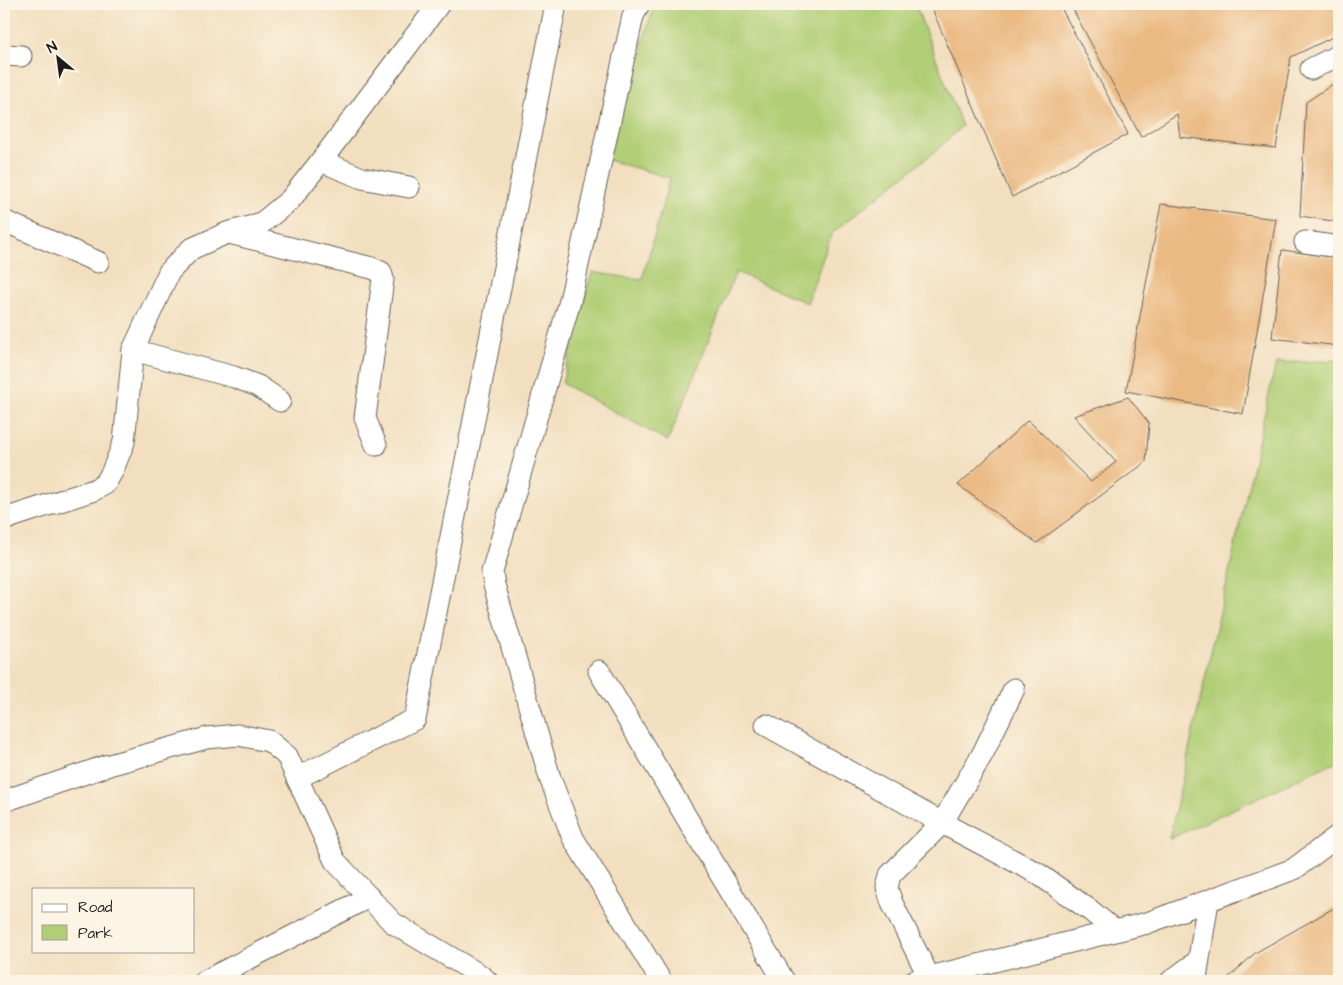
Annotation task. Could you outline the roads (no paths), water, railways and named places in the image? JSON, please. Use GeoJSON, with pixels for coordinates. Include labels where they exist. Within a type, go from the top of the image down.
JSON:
{"type":"FeatureCollection","features":[{"type":"Feature","properties":{"kind":"street"},"geometry":{"type":"LineString","coordinates":[[4,520],[94,490],[105,484],[124,442],[133,350],[169,272],[191,249],[227,233],[262,222],[290,200],[439,4]]}},
{"type":"Feature","properties":{"kind":"street"},"geometry":{"type":"LineString","coordinates":[[296,778],[415,718],[556,4]]}},
{"type":"Feature","properties":{"kind":"street"},"geometry":{"type":"LineString","coordinates":[[639,4],[633,16],[570,301],[492,572],[494,586],[550,778],[573,838],[661,981]]}},
{"type":"Feature","properties":{"kind":"street"},"geometry":{"type":"LineString","coordinates":[[1311,69],[1339,55]]}},
{"type":"Feature","properties":{"kind":"street"},"geometry":{"type":"LineString","coordinates":[[321,161],[362,178],[409,187]]}},
{"type":"Feature","properties":{"kind":"street"},"geometry":{"type":"LineString","coordinates":[[4,222],[98,262]]}},
{"type":"Feature","properties":{"kind":"street"},"geometry":{"type":"LineString","coordinates":[[227,233],[372,268],[381,272],[382,279],[366,418],[376,445]]}},
{"type":"Feature","properties":{"kind":"street"},"geometry":{"type":"LineString","coordinates":[[1305,242],[1339,247]]}},
{"type":"Feature","properties":{"kind":"street"},"geometry":{"type":"LineString","coordinates":[[133,350],[234,377],[258,386],[280,401]]}},
{"type":"Feature","properties":{"kind":"street"},"geometry":{"type":"LineString","coordinates":[[598,671],[784,981]]}},
{"type":"Feature","properties":{"kind":"street"},"geometry":{"type":"LineString","coordinates":[[1014,689],[983,753],[942,823],[890,875],[887,888],[922,979],[1147,923],[1294,869],[1339,835]]}},
{"type":"Feature","properties":{"kind":"street"},"geometry":{"type":"LineString","coordinates":[[766,725],[942,823],[1037,873],[1091,911],[1115,931]]}},
{"type":"Feature","properties":{"kind":"street"},"geometry":{"type":"LineString","coordinates":[[4,801],[110,765],[207,738],[238,735],[269,742],[287,756],[335,860],[393,923],[479,979]]}},
{"type":"Feature","properties":{"kind":"street"},"geometry":{"type":"LineString","coordinates":[[205,981],[369,897]]}},
{"type":"Feature","properties":{"kind":"street"},"geometry":{"type":"LineString","coordinates":[[1171,981],[1197,971],[1208,901]]}}]}
